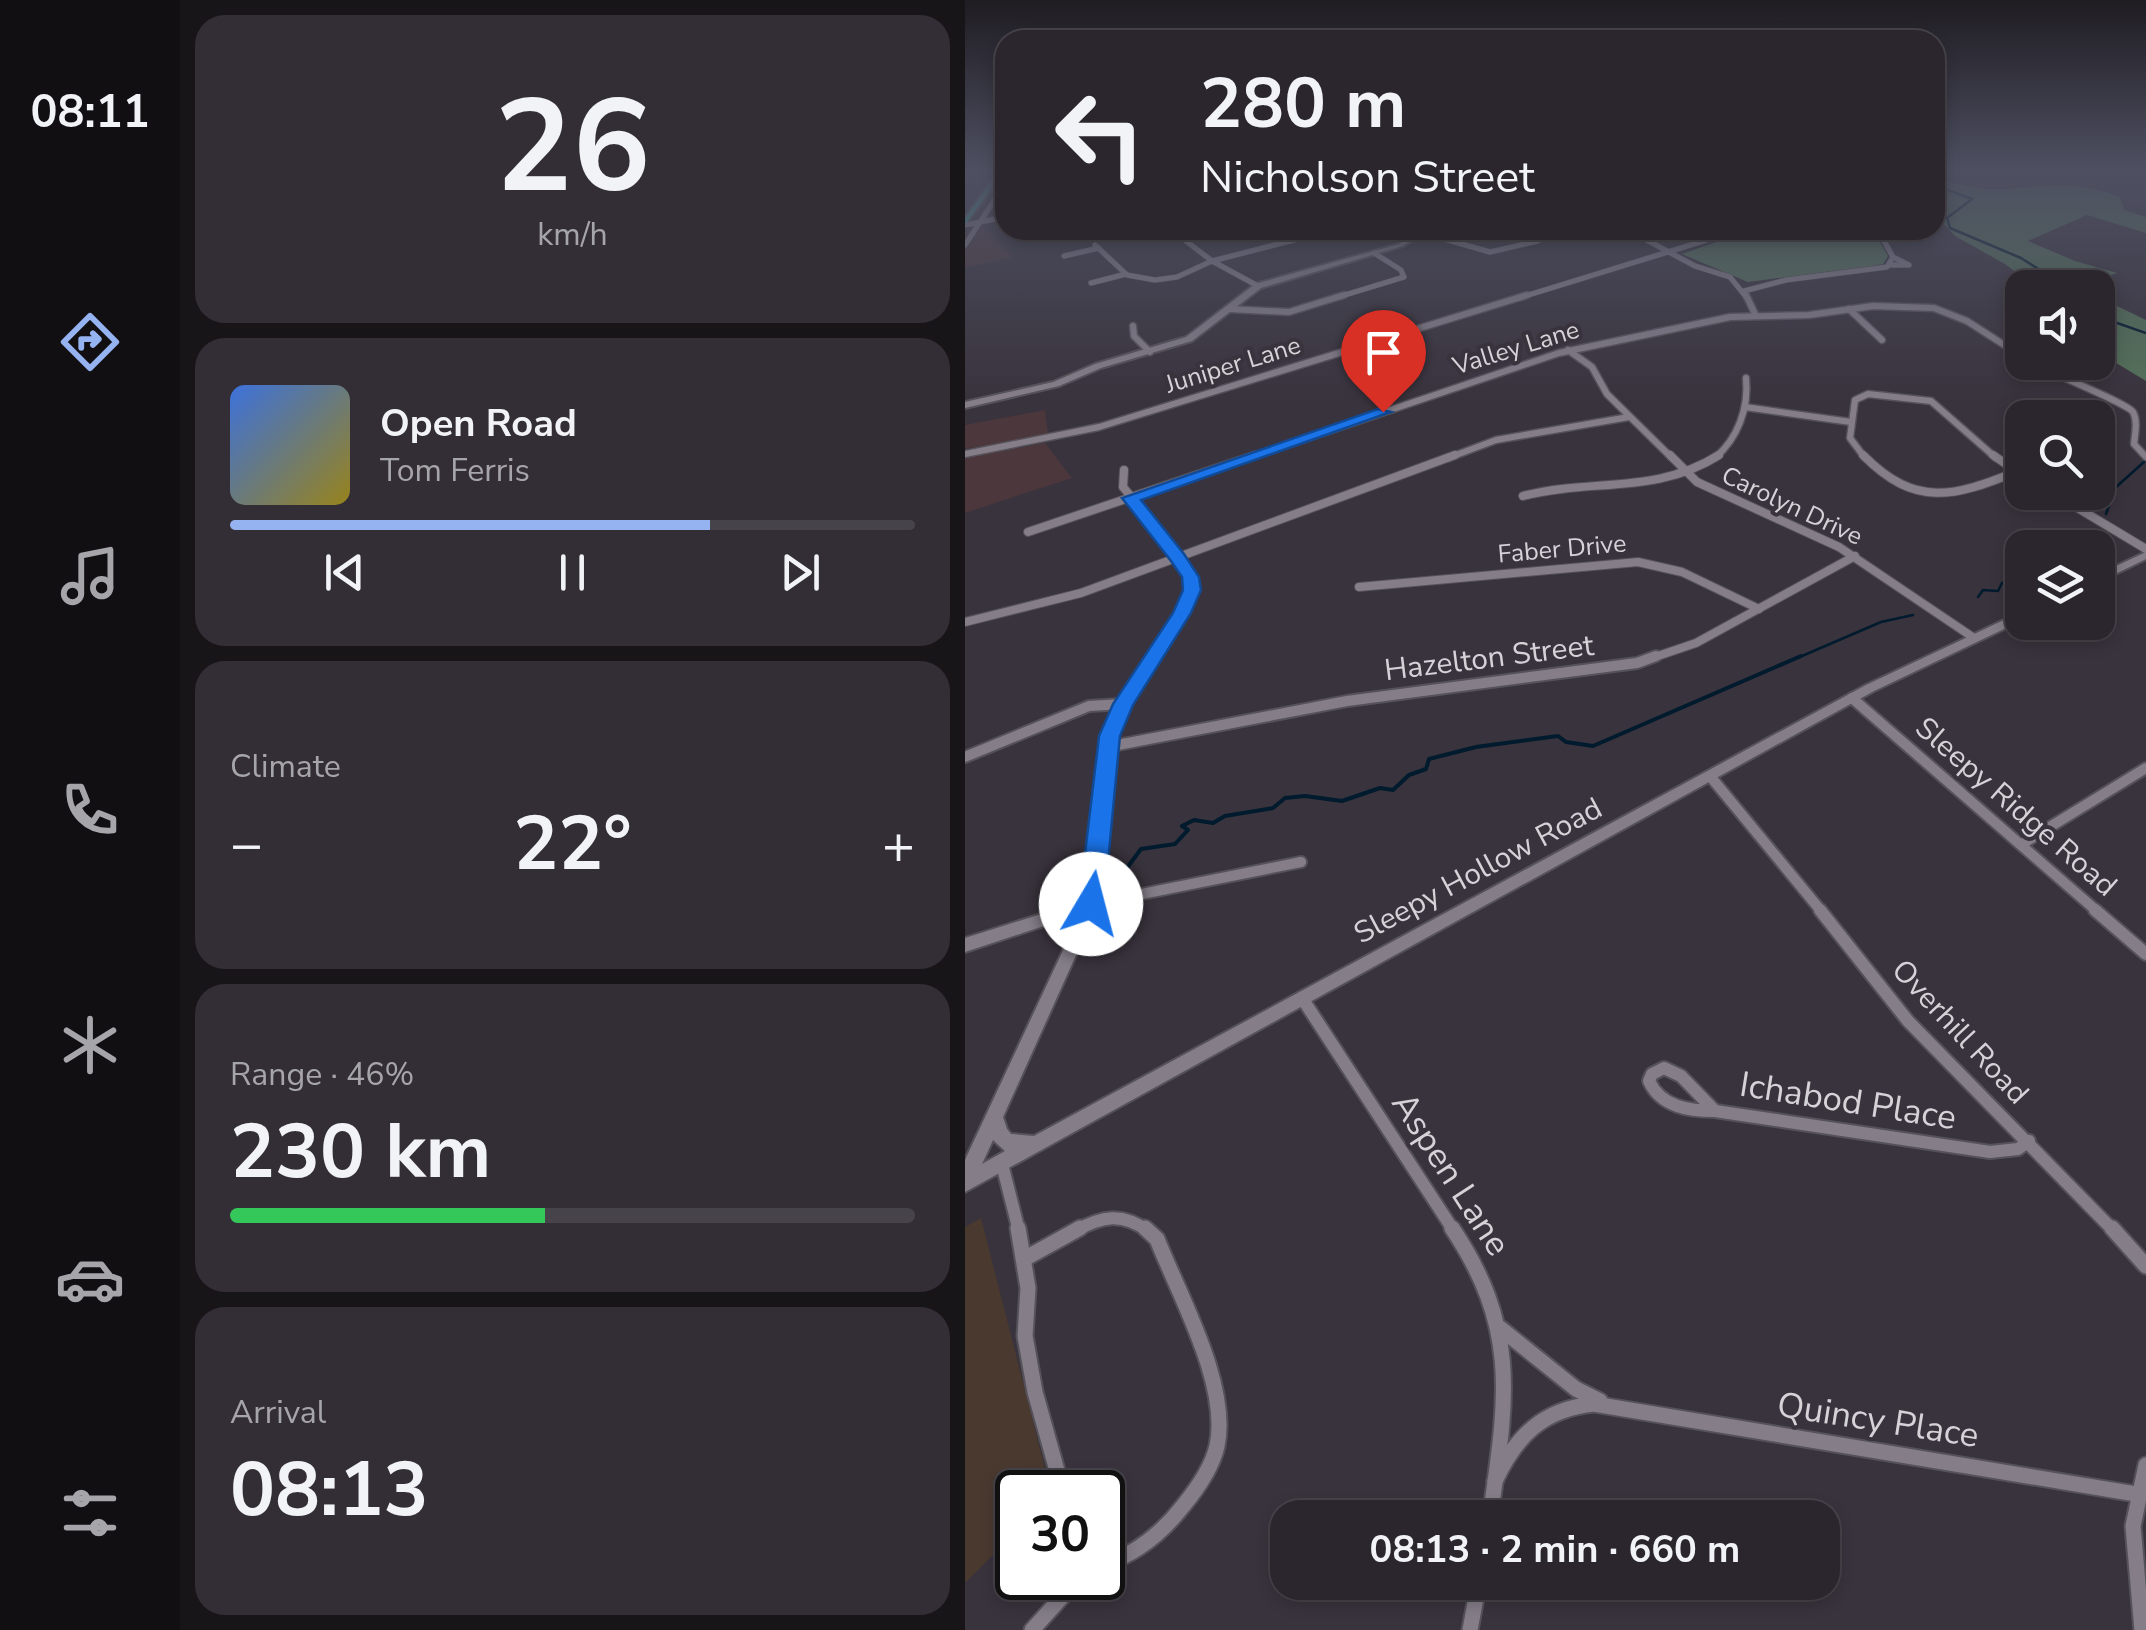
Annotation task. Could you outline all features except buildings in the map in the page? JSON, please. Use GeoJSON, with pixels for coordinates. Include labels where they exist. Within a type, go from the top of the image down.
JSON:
{"type":"FeatureCollection","features":[{"type":"Feature","properties":{"kind":"main road"},"geometry":{"type":"LineString","coordinates":[[965,404],[1056,384],[1196,336],[1258,286],[1396,246]]}},
{"type":"Feature","properties":{"kind":"main road"},"geometry":{"type":"LineString","coordinates":[[2115,570],[2146,552]]}},
{"type":"Feature","properties":{"kind":"main road","name":"Sleepy Hollow Road"},"geometry":{"type":"LineString","coordinates":[[965,1182],[1852,698],[2005,623]]}},
{"type":"Feature","properties":{"kind":"main road"},"geometry":{"type":"LineString","coordinates":[[965,945],[1091,904]]}},
{"type":"Feature","properties":{"kind":"main road"},"geometry":{"type":"LineString","coordinates":[[965,1182],[1091,904]]}},
{"type":"Feature","properties":{"kind":"main road"},"geometry":{"type":"LineString","coordinates":[[995,1118],[999,1134],[1007,1143],[1039,1143]]}},
{"type":"Feature","properties":{"kind":"street"},"geometry":{"type":"LineString","coordinates":[[1192,246],[1258,286]]}},
{"type":"Feature","properties":{"kind":"street"},"geometry":{"type":"LineString","coordinates":[[1064,256],[1097,247],[1126,274],[1140,279],[1169,279],[1211,261],[1270,246]]}},
{"type":"Feature","properties":{"kind":"street"},"geometry":{"type":"LineString","coordinates":[[1474,246],[1495,252],[1516,246]]}},
{"type":"Feature","properties":{"kind":"street"},"geometry":{"type":"LineString","coordinates":[[1658,246],[1695,266],[1729,277],[1744,291],[1756,316]]}},
{"type":"Feature","properties":{"kind":"street","name":"Juniper Lane"},"geometry":{"type":"LineString","coordinates":[[965,454],[1099,427],[1688,246]]}},
{"type":"Feature","properties":{"kind":"street"},"geometry":{"type":"LineString","coordinates":[[1744,291],[1785,280],[1909,264],[1893,257],[1887,246]]}},
{"type":"Feature","properties":{"kind":"street"},"geometry":{"type":"LineString","coordinates":[[1229,309],[1289,312],[1404,277],[1401,270],[1373,253]]}},
{"type":"Feature","properties":{"kind":"street"},"geometry":{"type":"LineString","coordinates":[[1890,265],[1893,257]]}},
{"type":"Feature","properties":{"kind":"street"},"geometry":{"type":"LineString","coordinates":[[1091,283],[1126,274]]}},
{"type":"Feature","properties":{"kind":"street","name":"Valley Lane"},"geometry":{"type":"LineString","coordinates":[[1028,532],[1568,350],[1756,316],[1913,306],[1943,310],[2005,346]]}},
{"type":"Feature","properties":{"kind":"street"},"geometry":{"type":"LineString","coordinates":[[1849,308],[1882,340]]}},
{"type":"Feature","properties":{"kind":"street"},"geometry":{"type":"LineString","coordinates":[[1133,326],[1133,336],[1149,352]]}},
{"type":"Feature","properties":{"kind":"street","name":"Carolyn Drive"},"geometry":{"type":"LineString","coordinates":[[1568,350],[1592,367],[1607,394],[1685,473],[1709,489],[1855,556],[1974,638]]}},
{"type":"Feature","properties":{"kind":"street"},"geometry":{"type":"LineString","coordinates":[[1523,496],[1546,490],[1665,481],[1685,473],[1729,446],[1745,407],[1750,385],[1746,378]]}},
{"type":"Feature","properties":{"kind":"street"},"geometry":{"type":"LineString","coordinates":[[2063,380],[2130,407],[2136,418],[2135,444],[2146,457]]}},
{"type":"Feature","properties":{"kind":"street"},"geometry":{"type":"LineString","coordinates":[[2005,464],[1926,399],[1862,395],[1855,400],[1851,438],[1865,459],[1930,491],[1958,494],[2005,479]]}},
{"type":"Feature","properties":{"kind":"street"},"geometry":{"type":"LineString","coordinates":[[1745,407],[1851,422]]}},
{"type":"Feature","properties":{"kind":"street"},"geometry":{"type":"LineString","coordinates":[[965,622],[1042,606],[1486,443],[1535,430],[1629,417]]}},
{"type":"Feature","properties":{"kind":"street"},"geometry":{"type":"LineString","coordinates":[[1124,470],[1123,487],[1178,558],[1193,584],[1190,598],[1123,704],[1107,747],[1091,904],[1301,862]]}},
{"type":"Feature","properties":{"kind":"street"},"geometry":{"type":"LineString","coordinates":[[2080,510],[2146,552]]}},
{"type":"Feature","properties":{"kind":"street","name":"Hazelton Street"},"geometry":{"type":"LineString","coordinates":[[1107,747],[1347,701],[1637,664],[1696,643],[1855,556]]}},
{"type":"Feature","properties":{"kind":"street","name":"Faber Drive"},"geometry":{"type":"LineString","coordinates":[[1359,587],[1638,562],[1682,572],[1759,609]]}},
{"type":"Feature","properties":{"kind":"street","name":"Sleepy Ridge Road"},"geometry":{"type":"LineString","coordinates":[[1852,698],[2146,954]]}},
{"type":"Feature","properties":{"kind":"street"},"geometry":{"type":"LineString","coordinates":[[965,757],[1089,706],[1123,704]]}},
{"type":"Feature","properties":{"kind":"street"},"geometry":{"type":"LineString","coordinates":[[2022,844],[2146,768]]}},
{"type":"Feature","properties":{"kind":"street","name":"Overhill Road"},"geometry":{"type":"LineString","coordinates":[[1710,776],[1764,838],[1908,1021],[2029,1141],[2146,1266]]}},
{"type":"Feature","properties":{"kind":"street","name":"Aspen Lane"},"geometry":{"type":"LineString","coordinates":[[1302,998],[1485,1280],[1500,1328],[1505,1373],[1492,1500]]}},
{"type":"Feature","properties":{"kind":"street","name":"Ichabod Place"},"geometry":{"type":"LineString","coordinates":[[1715,1111],[1671,1070],[1664,1068],[1651,1074],[1651,1088],[1664,1101],[1715,1111],[1990,1152],[2018,1149],[2029,1141]]}},
{"type":"Feature","properties":{"kind":"street"},"geometry":{"type":"LineString","coordinates":[[1002,1164],[1024,1259],[1028,1288],[1025,1336],[1035,1392],[1057,1470]]}},
{"type":"Feature","properties":{"kind":"street"},"geometry":{"type":"LineString","coordinates":[[1024,1259],[1099,1218],[1112,1216],[1144,1225],[1157,1239],[1213,1384],[1218,1441],[1198,1486],[1154,1536],[1125,1559]]}},
{"type":"Feature","properties":{"kind":"street","name":"Quincy Place"},"geometry":{"type":"LineString","coordinates":[[1500,1328],[1575,1389],[1611,1404]]}},
{"type":"Feature","properties":{"kind":"street","name":"Quincy Place"},"geometry":{"type":"LineString","coordinates":[[1495,1481],[1513,1444],[1539,1419],[1569,1404],[1611,1404],[2136,1494]]}},
{"type":"Feature","properties":{"kind":"street"},"geometry":{"type":"LineString","coordinates":[[2142,1630],[2133,1546],[2136,1494],[2146,1465]]}},
{"type":"Feature","properties":{"kind":"street"},"geometry":{"type":"LineString","coordinates":[[1032,1630],[1059,1600]]}},
{"type":"Feature","properties":{"kind":"street"},"geometry":{"type":"LineString","coordinates":[[1470,1630],[1476,1600]]}},
{"type":"Feature","properties":{"kind":"shaded area"},"geometry":{"type":"Polygon","coordinates":[[[965,246],[1002,246],[1013,257],[965,268],[965,246]]]}},
{"type":"Feature","properties":{"kind":"shaded area"},"geometry":{"type":"Polygon","coordinates":[[[1045,410],[1048,434],[965,449],[965,425],[1045,410]]]}},
{"type":"Feature","properties":{"kind":"shaded area"},"geometry":{"type":"Polygon","coordinates":[[[1045,443],[1072,478],[965,513],[965,458],[1045,443]]]}},
{"type":"Feature","properties":{"kind":"shaded area"},"geometry":{"type":"Polygon","coordinates":[[[981,1218],[1045,1470],[995,1470],[995,1553],[965,1583],[965,1227],[981,1218]]]}},
{"type":"Feature","properties":{"kind":"green space"},"geometry":{"type":"Polygon","coordinates":[[[1705,246],[1882,246],[1888,256],[1883,264],[1748,282],[1682,254],[1705,246]]]}},
{"type":"Feature","properties":{"kind":"green space"},"geometry":{"type":"Polygon","coordinates":[[[1973,246],[2040,246],[2106,270],[2013,270],[1973,246]]]}},
{"type":"Feature","properties":{"kind":"green space"},"geometry":{"type":"Polygon","coordinates":[[[2115,305],[2146,320],[2146,381],[2115,362],[2115,305]]]}},
{"type":"Feature","properties":{"kind":"waterway"},"geometry":{"type":"LineString","coordinates":[[1993,246],[2040,270]]}},
{"type":"Feature","properties":{"kind":"waterway"},"geometry":{"type":"LineString","coordinates":[[2115,322],[2146,333]]}},
{"type":"Feature","properties":{"kind":"waterway"},"geometry":{"type":"LineString","coordinates":[[2106,514],[2115,488],[2144,462]]}},
{"type":"Feature","properties":{"kind":"waterway"},"geometry":{"type":"LineString","coordinates":[[1978,597],[1983,590],[1998,591],[2005,582]]}},
{"type":"Feature","properties":{"kind":"waterway"},"geometry":{"type":"LineString","coordinates":[[1795,659],[1881,622],[1913,615]]}},
{"type":"Feature","properties":{"kind":"waterway"},"geometry":{"type":"LineString","coordinates":[[1118,880],[1141,849],[1175,844],[1188,830],[1182,826],[1194,820],[1213,823],[1225,816],[1273,808],[1285,798],[1305,796],[1342,801],[1380,788],[1393,790],[1409,775],[1426,769],[1429,759],[1476,747],[1558,736],[1566,742],[1593,746],[1801,656]]}},
{"type":"Feature","properties":{"kind":"route"},"geometry":{"type":"LineString","coordinates":[[1091,904],[1110,736],[1123,704],[1182,613],[1193,584],[1178,558],[1130,498],[1383,412]]}}]}
